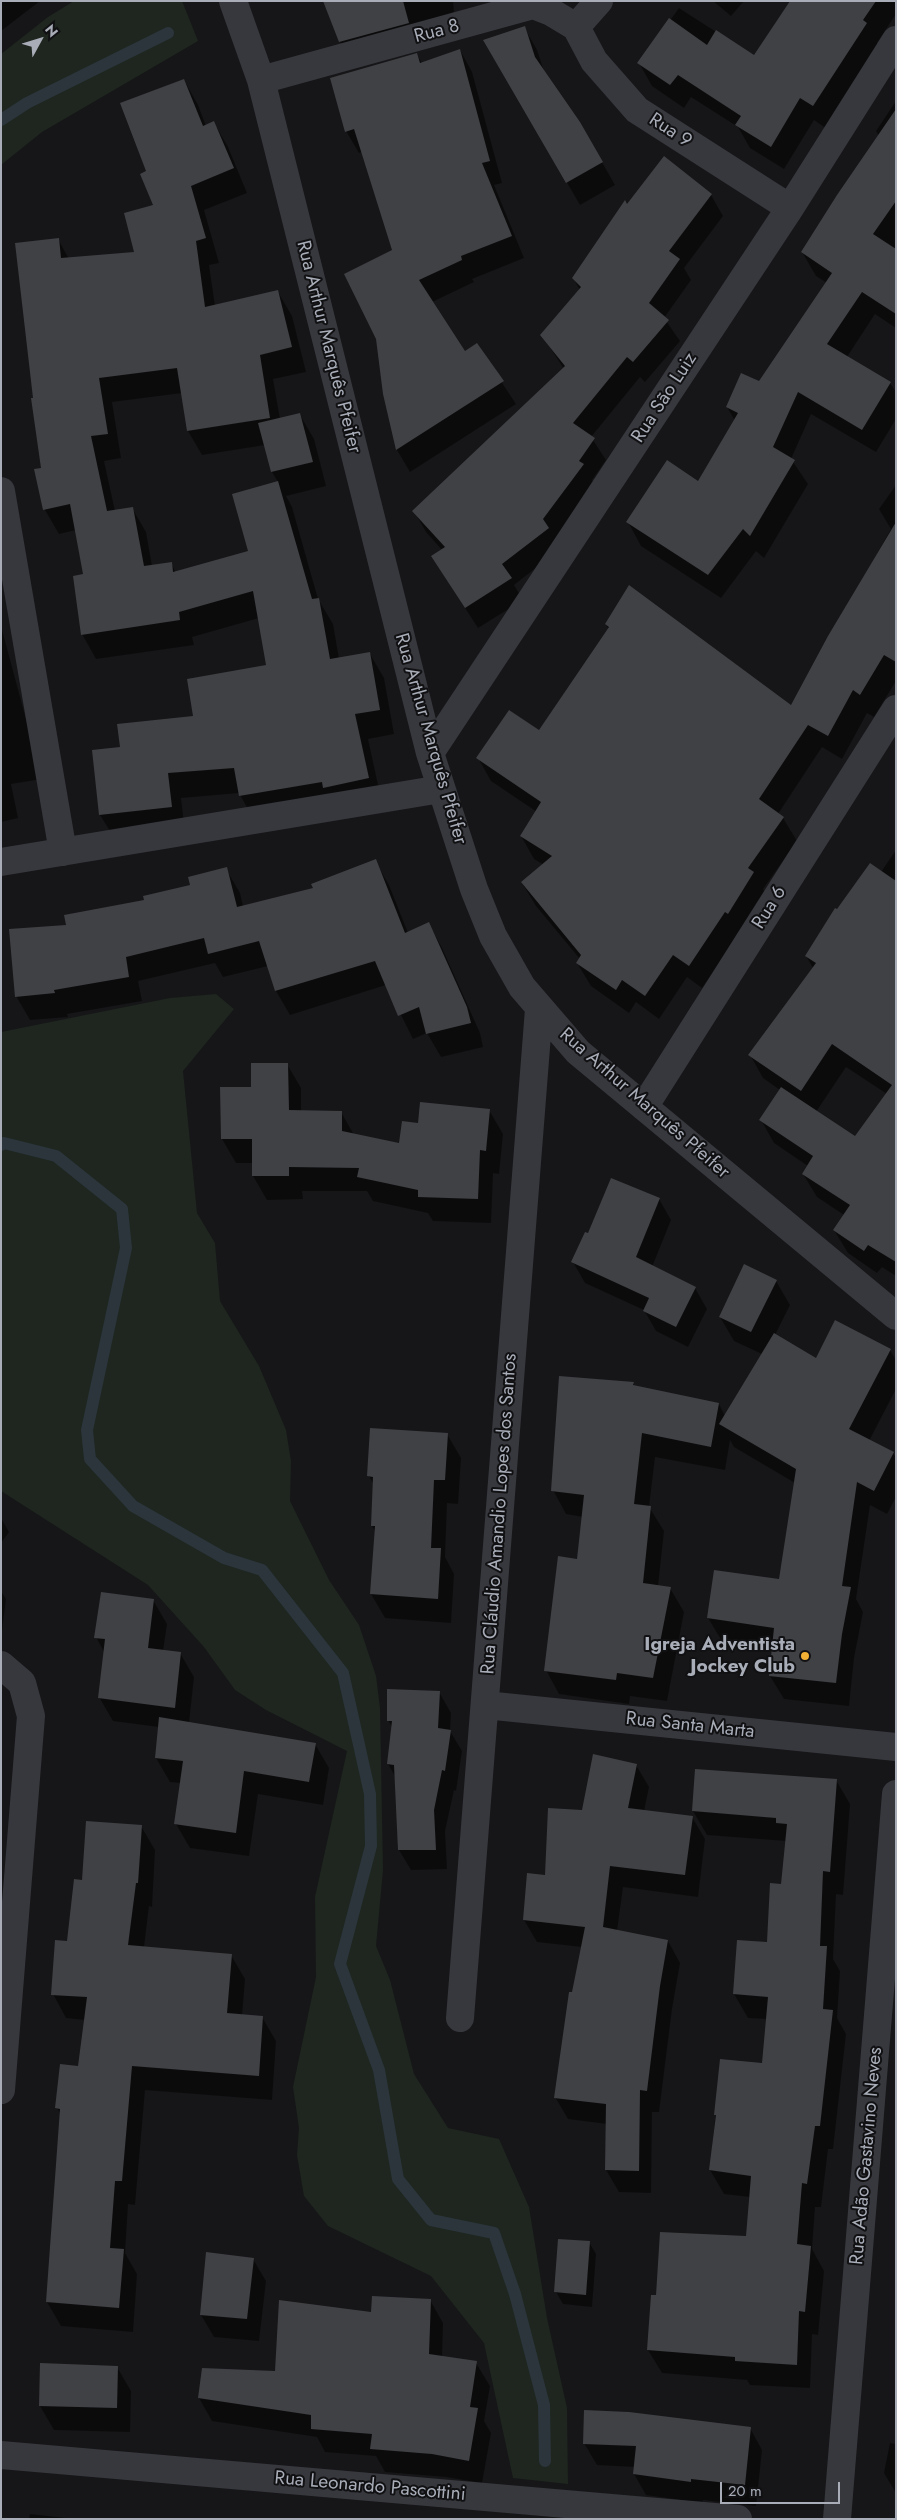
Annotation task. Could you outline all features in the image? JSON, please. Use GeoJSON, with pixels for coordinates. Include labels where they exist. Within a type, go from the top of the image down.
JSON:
{"type":"FeatureCollection","features":[{"type":"Feature","properties":{"kind":"street","name":"Rua Arthur Marquês Pfeifer"},"geometry":{"type":"LineString","coordinates":[[233,1],[261,80],[430,753],[474,890],[493,936],[522,987],[578,1052],[896,1316]]}},
{"type":"Feature","properties":{"kind":"street"},"geometry":{"type":"LineString","coordinates":[[576,27],[598,1]]}},
{"type":"Feature","properties":{"kind":"street","name":"Rua 8"},"geometry":{"type":"LineString","coordinates":[[261,80],[533,5],[550,12],[576,27]]}},
{"type":"Feature","properties":{"kind":"street","name":"Rua 9"},"geometry":{"type":"LineString","coordinates":[[576,27],[594,61],[637,110],[790,208]]}},
{"type":"Feature","properties":{"kind":"street","name":"Rua São Luiz"},"geometry":{"type":"LineString","coordinates":[[430,753],[790,208],[896,40]]}},
{"type":"Feature","properties":{"kind":"street"},"geometry":{"type":"LineString","coordinates":[[1,491],[63,852]]}},
{"type":"Feature","properties":{"kind":"street","name":"Rua 6"},"geometry":{"type":"LineString","coordinates":[[644,1107],[896,709]]}},
{"type":"Feature","properties":{"kind":"street"},"geometry":{"type":"LineString","coordinates":[[1,862],[441,789]]}},
{"type":"Feature","properties":{"kind":"street","name":"Rua Cláudio Amandio Lopes dos Santos"},"geometry":{"type":"LineString","coordinates":[[460,2018],[539,1009]]}},
{"type":"Feature","properties":{"kind":"street"},"geometry":{"type":"LineString","coordinates":[[1,1665],[22,1683],[31,1716],[1,2090]]}},
{"type":"Feature","properties":{"kind":"street","name":"Rua Santa Marta"},"geometry":{"type":"LineString","coordinates":[[485,1706],[896,1747]]}},
{"type":"Feature","properties":{"kind":"street","name":"Rua Adão Gastavino Neves"},"geometry":{"type":"LineString","coordinates":[[838,2519],[896,1794]]}},
{"type":"Feature","properties":{"kind":"street","name":"Rua Leonardo Pascottini"},"geometry":{"type":"LineString","coordinates":[[1,2455],[738,2519]]}},
{"type":"Feature","properties":{"kind":"shaded area"},"geometry":{"type":"Polygon","coordinates":[[[74,1],[182,1],[198,41],[42,132],[1,165],[1,54],[48,17],[74,1]]]}},
{"type":"Feature","properties":{"kind":"shaded area"},"geometry":{"type":"Polygon","coordinates":[[[216,994],[234,1009],[183,1071],[197,1213],[215,1243],[220,1301],[259,1366],[286,1430],[291,1461],[290,1501],[329,1580],[359,1625],[376,1676],[380,1708],[383,1870],[376,1946],[390,1980],[414,2074],[448,2128],[499,2139],[529,2207],[547,2318],[567,2408],[568,2484],[513,2478],[484,2343],[431,2276],[328,2226],[304,2196],[297,2155],[299,2128],[293,2087],[316,1977],[315,1897],[347,1751],[266,1710],[235,1690],[204,1647],[148,1585],[1,1491],[1,1032],[170,998],[216,994]]]}},
{"type":"Feature","properties":{"kind":"building"},"geometry":{"type":"Polygon","coordinates":[[[323,1],[403,1],[409,23],[339,42],[323,1]]]}},
{"type":"Feature","properties":{"kind":"building"},"geometry":{"type":"Polygon","coordinates":[[[790,1],[876,1],[863,20],[867,23],[813,106],[800,98],[771,147],[735,125],[741,116],[678,75],[670,85],[637,63],[669,18],[707,45],[716,30],[754,55],[790,1]]]}},
{"type":"Feature","properties":{"kind":"building"},"geometry":{"type":"Polygon","coordinates":[[[525,26],[535,57],[580,122],[603,162],[566,183],[483,40],[525,26]]]}},
{"type":"Feature","properties":{"kind":"building"},"geometry":{"type":"Polygon","coordinates":[[[460,49],[490,161],[482,163],[512,236],[461,256],[462,260],[419,280],[465,351],[477,343],[504,381],[396,450],[383,394],[376,339],[344,274],[392,250],[354,129],[345,132],[330,78],[417,53],[420,63],[460,49]]]}},
{"type":"Feature","properties":{"kind":"building"},"geometry":{"type":"Polygon","coordinates":[[[184,79],[203,126],[214,121],[234,168],[191,186],[206,238],[196,241],[205,307],[278,290],[292,347],[260,355],[270,418],[187,431],[177,368],[99,378],[108,434],[91,436],[107,511],[133,507],[144,566],[172,562],[173,572],[248,551],[232,494],[278,481],[312,599],[319,598],[330,659],[370,652],[380,710],[355,714],[369,778],[323,788],[322,782],[239,796],[234,768],[168,773],[172,807],[99,815],[92,750],[120,747],[117,724],[193,716],[187,679],[266,665],[253,591],[179,612],[180,620],[81,635],[73,576],[83,574],[70,504],[43,510],[34,469],[41,468],[31,398],[33,398],[15,243],[59,238],[61,258],[134,252],[124,213],[153,205],[140,174],[146,171],[120,103],[184,79]]]}},
{"type":"Feature","properties":{"kind":"building"},"geometry":{"type":"Polygon","coordinates":[[[896,109],[896,201],[873,234],[896,249],[896,314],[862,292],[827,344],[891,382],[862,430],[798,392],[773,447],[795,460],[750,536],[743,529],[708,575],[626,522],[667,460],[698,481],[738,413],[726,407],[741,373],[759,381],[832,273],[801,252],[837,195],[896,109]]]}},
{"type":"Feature","properties":{"kind":"building"},"geometry":{"type":"Polygon","coordinates":[[[664,156],[712,194],[669,251],[680,259],[649,303],[669,320],[633,362],[627,357],[573,423],[595,438],[579,461],[584,464],[543,519],[549,528],[502,564],[512,578],[465,608],[431,556],[445,547],[412,511],[565,366],[540,335],[581,287],[572,278],[625,200],[627,204],[664,156]]]}},
{"type":"Feature","properties":{"kind":"building"},"geometry":{"type":"Polygon","coordinates":[[[300,413],[313,462],[271,472],[258,423],[300,413]]]}},
{"type":"Feature","properties":{"kind":"building"},"geometry":{"type":"Polygon","coordinates":[[[896,522],[896,662],[884,655],[860,695],[853,690],[828,736],[808,725],[759,799],[784,817],[748,868],[754,872],[728,914],[725,912],[689,966],[673,955],[645,996],[622,980],[616,990],[576,963],[581,955],[521,882],[552,856],[520,836],[541,802],[476,758],[509,710],[539,730],[609,627],[605,624],[629,585],[791,705],[828,636],[896,522]]]}},
{"type":"Feature","properties":{"kind":"building"},"geometry":{"type":"Polygon","coordinates":[[[376,859],[405,933],[429,922],[467,1007],[471,1023],[426,1034],[419,1007],[398,1016],[375,961],[275,991],[259,941],[208,954],[204,938],[126,957],[129,977],[54,990],[55,993],[15,997],[9,929],[66,925],[64,915],[144,900],[143,896],[190,885],[188,877],[227,867],[237,907],[313,888],[311,884],[376,859]]]}},
{"type":"Feature","properties":{"kind":"building"},"geometry":{"type":"Polygon","coordinates":[[[870,863],[896,881],[896,1262],[868,1245],[864,1251],[833,1230],[850,1205],[802,1174],[813,1156],[759,1120],[781,1087],[855,1136],[892,1085],[832,1044],[801,1091],[748,1055],[816,963],[805,956],[835,908],[837,909],[870,863]]]}},
{"type":"Feature","properties":{"kind":"building"},"geometry":{"type":"Polygon","coordinates":[[[251,1063],[288,1063],[289,1110],[342,1111],[342,1131],[399,1143],[402,1121],[418,1123],[420,1102],[490,1109],[486,1151],[480,1150],[478,1199],[418,1197],[418,1190],[357,1177],[359,1168],[289,1167],[289,1176],[252,1176],[252,1139],[221,1139],[220,1087],[251,1087],[251,1063]]]}},
{"type":"Feature","properties":{"kind":"building"},"geometry":{"type":"Polygon","coordinates":[[[611,1178],[660,1198],[636,1257],[696,1287],[676,1327],[643,1311],[649,1298],[571,1262],[585,1232],[588,1233],[611,1178]]]}},
{"type":"Feature","properties":{"kind":"building"},"geometry":{"type":"Polygon","coordinates":[[[744,1264],[777,1280],[751,1332],[719,1317],[744,1264]]]}},
{"type":"Feature","properties":{"kind":"building"},"geometry":{"type":"Polygon","coordinates":[[[835,1320],[891,1349],[849,1429],[894,1452],[874,1491],[857,1482],[842,1586],[851,1587],[842,1634],[836,1683],[769,1676],[774,1628],[707,1618],[714,1570],[779,1579],[796,1469],[719,1424],[774,1333],[816,1358],[835,1320]]]}},
{"type":"Feature","properties":{"kind":"building"},"geometry":{"type":"Polygon","coordinates":[[[559,1376],[634,1382],[633,1385],[719,1403],[711,1447],[642,1433],[634,1504],[651,1506],[643,1583],[671,1587],[653,1678],[617,1673],[616,1680],[544,1671],[558,1556],[577,1559],[584,1495],[551,1491],[559,1376]]]}},
{"type":"Feature","properties":{"kind":"building"},"geometry":{"type":"Polygon","coordinates":[[[370,1428],[448,1433],[445,1480],[434,1480],[431,1548],[441,1548],[438,1599],[370,1594],[375,1526],[371,1526],[373,1477],[367,1476],[370,1428]]]}},
{"type":"Feature","properties":{"kind":"building"},"geometry":{"type":"Polygon","coordinates":[[[101,1592],[154,1599],[148,1648],[181,1652],[175,1708],[98,1698],[105,1639],[94,1638],[101,1592]]]}},
{"type":"Feature","properties":{"kind":"building"},"geometry":{"type":"Polygon","coordinates":[[[387,1689],[440,1691],[438,1728],[451,1730],[445,1771],[442,1770],[434,1810],[436,1850],[398,1850],[394,1765],[387,1764],[392,1721],[387,1721],[387,1689]]]}},
{"type":"Feature","properties":{"kind":"building"},"geometry":{"type":"Polygon","coordinates":[[[159,1717],[316,1743],[309,1782],[244,1771],[236,1833],[174,1824],[183,1761],[155,1758],[159,1717]]]}},
{"type":"Feature","properties":{"kind":"building"},"geometry":{"type":"Polygon","coordinates":[[[593,1754],[637,1764],[628,1808],[693,1816],[685,1875],[610,1866],[603,1927],[668,1940],[660,1986],[647,2091],[640,2090],[639,2171],[605,2170],[606,2104],[554,2098],[569,1992],[572,1992],[585,1927],[523,1920],[527,1873],[545,1875],[548,1808],[582,1810],[593,1754]]]}},
{"type":"Feature","properties":{"kind":"building"},"geometry":{"type":"Polygon","coordinates":[[[695,1769],[837,1779],[830,1872],[823,1871],[820,1946],[827,1946],[823,2009],[833,2010],[820,2126],[815,2126],[807,2184],[802,2183],[797,2244],[811,2246],[805,2312],[799,2311],[797,2365],[735,2361],[735,2357],[647,2350],[651,2295],[656,2295],[660,2232],[746,2236],[751,2176],[709,2170],[716,2115],[714,2115],[720,2059],[762,2063],[768,1997],[733,1994],[737,1940],[767,1942],[770,1883],[781,1884],[787,1824],[776,1823],[776,1818],[692,1811],[695,1769]]]}},
{"type":"Feature","properties":{"kind":"building"},"geometry":{"type":"Polygon","coordinates":[[[86,1821],[142,1825],[138,1883],[136,1883],[128,1945],[232,1954],[227,2013],[263,2016],[259,2076],[132,2066],[122,2181],[115,2181],[110,2248],[124,2249],[119,2308],[46,2302],[60,2109],[55,2108],[60,2064],[78,2066],[87,1997],[51,1995],[55,1940],[67,1941],[74,1879],[82,1880],[86,1821]]]}},
{"type":"Feature","properties":{"kind":"building"},"geometry":{"type":"Polygon","coordinates":[[[558,2239],[590,2241],[586,2295],[554,2292],[558,2239]]]}},
{"type":"Feature","properties":{"kind":"building"},"geometry":{"type":"Polygon","coordinates":[[[206,2252],[254,2258],[247,2319],[200,2315],[206,2252]]]}},
{"type":"Feature","properties":{"kind":"building"},"geometry":{"type":"Polygon","coordinates":[[[372,2296],[431,2299],[429,2354],[477,2361],[470,2407],[478,2408],[469,2461],[432,2454],[370,2449],[372,2434],[311,2429],[311,2415],[198,2398],[202,2368],[275,2371],[279,2300],[371,2312],[372,2296]]]}},
{"type":"Feature","properties":{"kind":"building"},"geometry":{"type":"Polygon","coordinates":[[[40,2363],[118,2366],[117,2408],[39,2406],[40,2363]]]}},
{"type":"Feature","properties":{"kind":"building"},"geometry":{"type":"Polygon","coordinates":[[[584,2410],[629,2412],[751,2427],[745,2485],[691,2479],[691,2482],[633,2474],[636,2446],[583,2444],[584,2410]]]}},
{"type":"Feature","properties":{"kind":"waterway"},"geometry":{"type":"LineString","coordinates":[[1,120],[27,103],[168,33]]}},
{"type":"Feature","properties":{"kind":"waterway"},"geometry":{"type":"LineString","coordinates":[[1,1145],[4,1143],[56,1156],[122,1209],[126,1248],[87,1430],[90,1459],[133,1506],[224,1558],[262,1570],[343,1673],[370,1794],[371,1846],[340,1964],[379,2070],[398,2179],[431,2220],[494,2233],[515,2294],[544,2405],[545,2461]]}},
{"type":"Feature","properties":{"kind":"place","name":"Igreja Adventista Jockey Club"},"geometry":{"type":"Point","coordinates":[805,1656]}}]}
